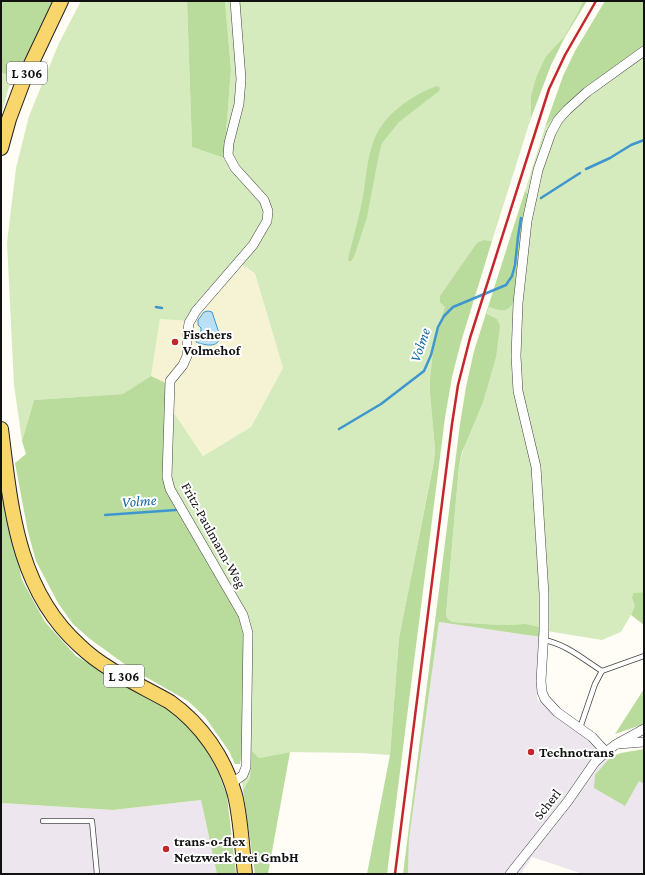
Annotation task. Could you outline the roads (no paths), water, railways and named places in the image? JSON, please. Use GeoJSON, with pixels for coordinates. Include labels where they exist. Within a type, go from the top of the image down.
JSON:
{"type":"FeatureCollection","features":[{"type":"Feature","properties":{"kind":"main road","name":"L 306"},"geometry":{"type":"LineString","coordinates":[[1,148],[21,86],[61,1]]}},
{"type":"Feature","properties":{"kind":"main road","name":"L 306"},"geometry":{"type":"LineString","coordinates":[[1,429],[6,472],[17,534],[26,565],[48,611],[80,647],[101,663],[170,702],[185,714],[201,731],[213,747],[222,763],[235,796],[244,874]]}},
{"type":"Feature","properties":{"kind":"street","name":"Fritz-Paulmann-Weg"},"geometry":{"type":"LineString","coordinates":[[231,784],[243,775],[246,767],[248,633],[242,615],[170,489],[167,477],[170,381],[183,365],[187,356],[189,323],[196,311],[253,245],[267,221],[268,211],[264,200],[235,168],[228,155],[229,143],[239,104],[241,79],[234,1]]}},
{"type":"Feature","properties":{"kind":"street"},"geometry":{"type":"LineString","coordinates":[[606,752],[592,737],[557,712],[545,699],[542,692],[541,681],[544,630],[544,594],[536,467],[533,450],[521,408],[516,374],[518,303],[527,220],[538,170],[548,141],[558,120],[587,92],[644,51]]}},
{"type":"Feature","properties":{"kind":"street","name":"Scherl"},"geometry":{"type":"LineString","coordinates":[[510,874],[568,801],[595,762],[615,745],[644,729]]}},
{"type":"Feature","properties":{"kind":"street"},"geometry":{"type":"LineString","coordinates":[[615,745],[644,742]]}},
{"type":"Feature","properties":{"kind":"lane"},"geometry":{"type":"LineString","coordinates":[[543,640],[552,641],[602,671]]}},
{"type":"Feature","properties":{"kind":"lane"},"geometry":{"type":"LineString","coordinates":[[580,729],[595,684],[602,671],[644,656]]}},
{"type":"Feature","properties":{"kind":"lane"},"geometry":{"type":"LineString","coordinates":[[42,821],[92,821],[97,874]]}},
{"type":"Feature","properties":{"kind":"water"},"geometry":{"type":"Polygon","coordinates":[[[204,312],[212,312],[220,336],[217,343],[211,345],[196,342],[198,333],[201,331],[201,328],[198,325],[198,320],[204,312]]]}},
{"type":"Feature","properties":{"kind":"waterway","name":"Volme"},"geometry":{"type":"LineString","coordinates":[[586,169],[610,158],[631,145],[644,140]]}},
{"type":"Feature","properties":{"kind":"waterway","name":"Volme"},"geometry":{"type":"LineString","coordinates":[[541,198],[580,173]]}},
{"type":"Feature","properties":{"kind":"waterway","name":"Volme"},"geometry":{"type":"LineString","coordinates":[[339,429],[381,404],[424,371],[431,355],[438,327],[444,316],[453,307],[506,285],[512,276],[515,265],[521,218]]}},
{"type":"Feature","properties":{"kind":"waterway","name":"Volme"},"geometry":{"type":"LineString","coordinates":[[156,307],[162,308]]}},
{"type":"Feature","properties":{"kind":"waterway","name":"Volme"},"geometry":{"type":"LineString","coordinates":[[105,515],[176,510]]}},
{"type":"Feature","properties":{"kind":"railway"},"geometry":{"type":"LineString","coordinates":[[395,874],[458,385],[470,338],[549,89],[565,55],[596,1]]}},
{"type":"Feature","properties":{"kind":"place","name":"Fischers Volmehof"},"geometry":{"type":"Point","coordinates":[175,342]}},
{"type":"Feature","properties":{"kind":"place","name":"Technotrans"},"geometry":{"type":"Point","coordinates":[531,752]}},
{"type":"Feature","properties":{"kind":"place","name":"trans-o-flex Netzwerk drei GmbH"},"geometry":{"type":"Point","coordinates":[166,849]}}]}
